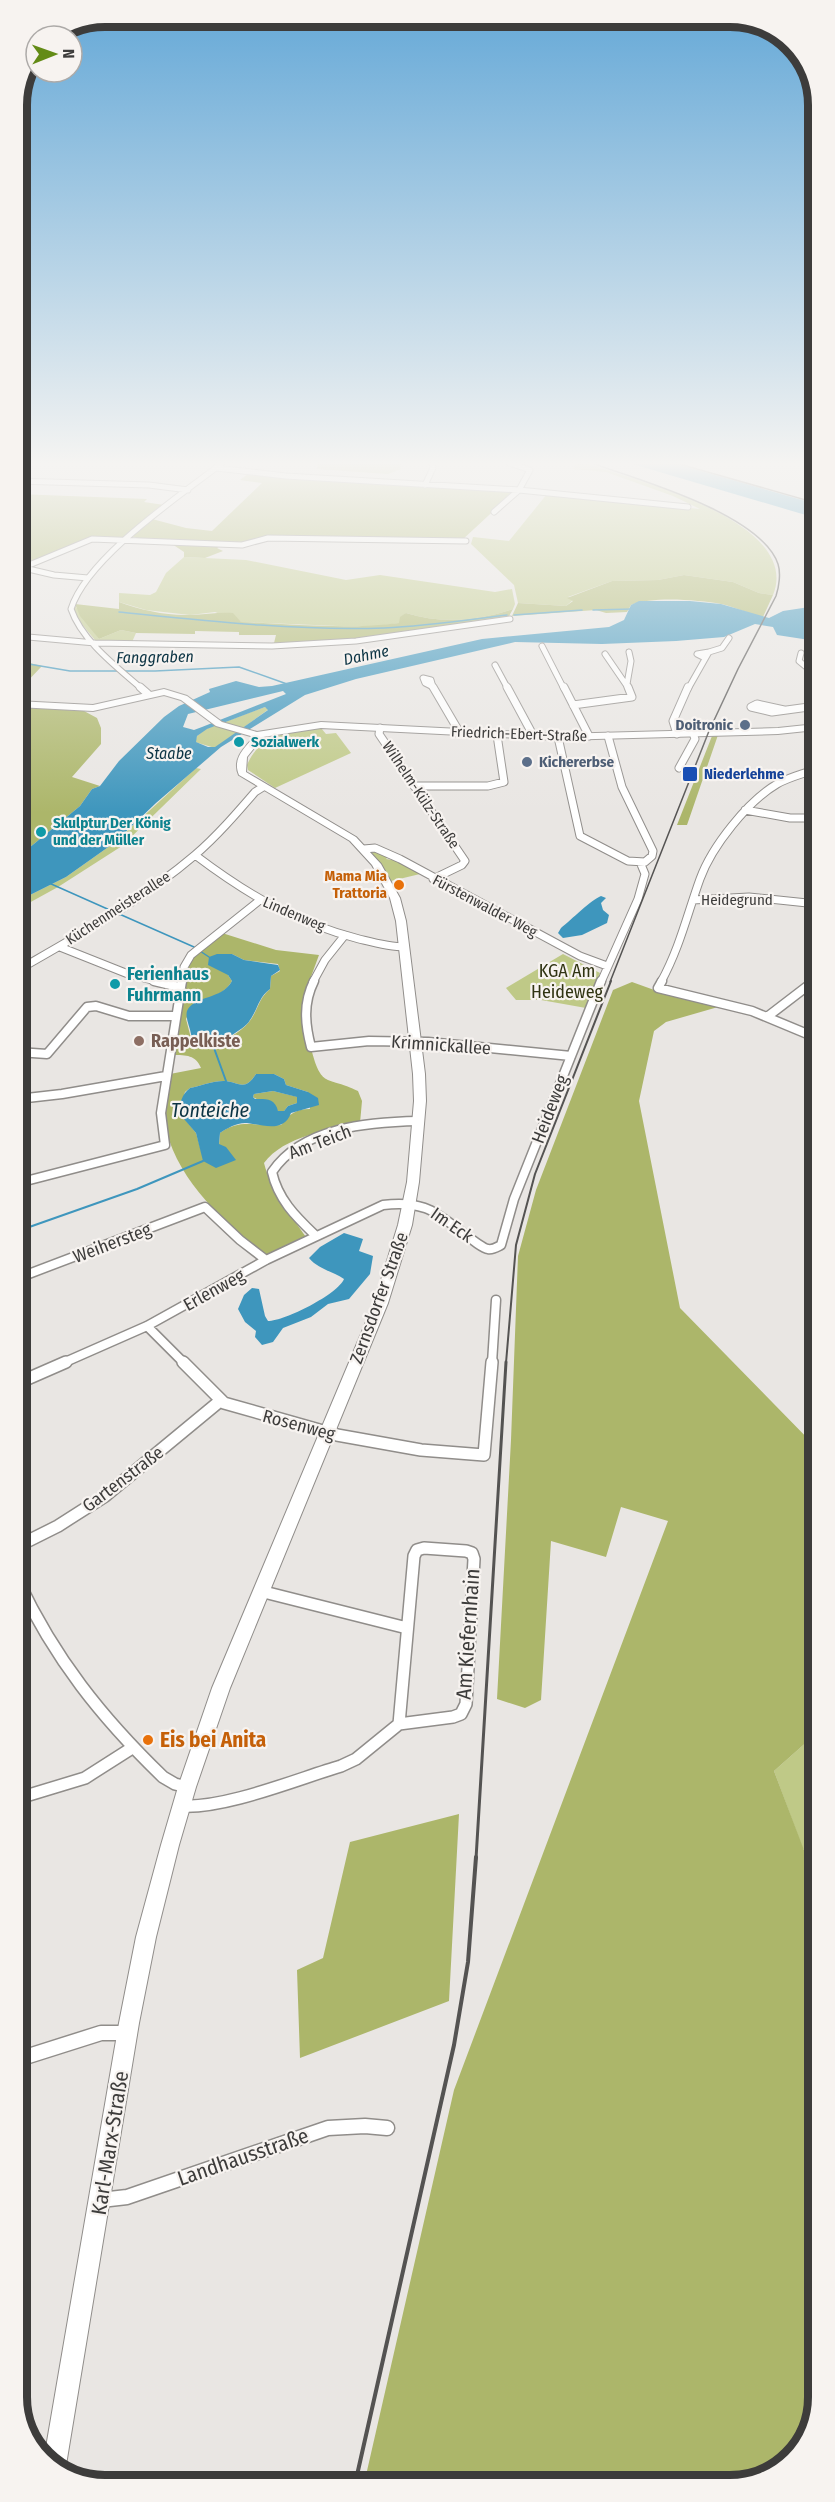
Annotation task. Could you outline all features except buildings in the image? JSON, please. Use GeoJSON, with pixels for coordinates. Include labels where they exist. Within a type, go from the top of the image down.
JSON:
{"type":"FeatureCollection","features":[{"type":"Feature","properties":{"kind":"street"},"geometry":{"type":"LineString","coordinates":[[87,580],[76,593],[70,609],[75,619],[95,643],[147,694]]}},
{"type":"Feature","properties":{"kind":"street"},"geometry":{"type":"LineString","coordinates":[[27,637],[95,643],[272,646],[356,641],[510,619]]}},
{"type":"Feature","properties":{"kind":"street"},"geometry":{"type":"LineString","coordinates":[[677,734],[673,720],[693,677],[707,655],[722,648],[729,638]]}},
{"type":"Feature","properties":{"kind":"street"},"geometry":{"type":"LineString","coordinates":[[542,646],[589,736]]}},
{"type":"Feature","properties":{"kind":"street"},"geometry":{"type":"LineString","coordinates":[[627,684],[631,661],[629,652]]}},
{"type":"Feature","properties":{"kind":"street"},"geometry":{"type":"LineString","coordinates":[[801,653],[799,661],[808,668]]}},
{"type":"Feature","properties":{"kind":"street"},"geometry":{"type":"LineString","coordinates":[[573,705],[628,698],[632,694],[605,654]]}},
{"type":"Feature","properties":{"kind":"street"},"geometry":{"type":"LineString","coordinates":[[495,665],[534,736]]}},
{"type":"Feature","properties":{"kind":"street"},"geometry":{"type":"LineString","coordinates":[[433,687],[458,728],[457,733]]}},
{"type":"Feature","properties":{"kind":"street"},"geometry":{"type":"LineString","coordinates":[[27,705],[93,708],[147,694],[171,693],[195,705],[217,723],[260,735]]}},
{"type":"Feature","properties":{"kind":"street"},"geometry":{"type":"LineString","coordinates":[[784,710],[808,707]]}},
{"type":"Feature","properties":{"kind":"street","name":"Friedrich-Ebert-Straße"},"geometry":{"type":"LineString","coordinates":[[260,735],[312,726],[558,737],[693,733]]}},
{"type":"Feature","properties":{"kind":"street"},"geometry":{"type":"LineString","coordinates":[[679,768],[695,739],[693,733],[808,727]]}},
{"type":"Feature","properties":{"kind":"street","name":"Wilhelm-Külz-Straße"},"geometry":{"type":"LineString","coordinates":[[380,728],[379,734],[465,861],[462,865],[433,879]]}},
{"type":"Feature","properties":{"kind":"street","name":"Zernsdorfer Straße"},"geometry":{"type":"LineString","coordinates":[[179,1813],[221,1688],[381,1303],[410,1204],[419,1121],[416,1041],[405,947],[395,898],[383,875],[364,849],[341,831],[246,776],[240,768],[243,756],[260,735]]}},
{"type":"Feature","properties":{"kind":"street"},"geometry":{"type":"LineString","coordinates":[[414,786],[488,786],[504,782],[497,735]]}},
{"type":"Feature","properties":{"kind":"street"},"geometry":{"type":"LineString","coordinates":[[558,737],[580,836],[628,861],[650,860],[653,851],[622,787],[608,736]]}},
{"type":"Feature","properties":{"kind":"street"},"geometry":{"type":"LineString","coordinates":[[808,772],[780,782],[763,793],[745,810],[710,859],[693,900],[677,952],[658,988],[767,1017],[808,1034]]}},
{"type":"Feature","properties":{"kind":"street","name":"Küchenmeisterallee"},"geometry":{"type":"LineString","coordinates":[[27,965],[117,913],[195,855],[224,828],[255,792],[263,787]]}},
{"type":"Feature","properties":{"kind":"street"},"geometry":{"type":"LineString","coordinates":[[745,810],[790,818],[808,818]]}},
{"type":"Feature","properties":{"kind":"street","name":"Fürstenwalder Weg"},"geometry":{"type":"LineString","coordinates":[[364,849],[378,849],[580,957],[607,966]]}},
{"type":"Feature","properties":{"kind":"street","name":"Lindenweg"},"geometry":{"type":"LineString","coordinates":[[195,855],[231,882],[294,918],[345,935],[405,947]]}},
{"type":"Feature","properties":{"kind":"street","name":"Heideweg"},"geometry":{"type":"LineString","coordinates":[[493,1249],[501,1245],[514,1199],[607,966],[638,899],[645,874],[640,862]]}},
{"type":"Feature","properties":{"kind":"street","name":"Heidegrund"},"geometry":{"type":"LineString","coordinates":[[693,900],[749,897],[808,903]]}},
{"type":"Feature","properties":{"kind":"street"},"geometry":{"type":"LineString","coordinates":[[27,1181],[165,1145],[161,1113],[183,967],[191,955],[203,944],[260,900]]}},
{"type":"Feature","properties":{"kind":"street","name":"Krimnickallee"},"geometry":{"type":"LineString","coordinates":[[345,935],[318,969],[308,996],[306,1026],[312,1047],[369,1041],[416,1041],[571,1056]]}},
{"type":"Feature","properties":{"kind":"street"},"geometry":{"type":"LineString","coordinates":[[60,947],[128,974],[179,987]]}},
{"type":"Feature","properties":{"kind":"street"},"geometry":{"type":"LineString","coordinates":[[767,1017],[808,985]]}},
{"type":"Feature","properties":{"kind":"street"},"geometry":{"type":"LineString","coordinates":[[27,1053],[46,1054],[87,1007],[96,1006],[129,1016],[176,1017]]}},
{"type":"Feature","properties":{"kind":"street"},"geometry":{"type":"LineString","coordinates":[[27,1098],[166,1076]]}},
{"type":"Feature","properties":{"kind":"street","name":"Am Teich"},"geometry":{"type":"LineString","coordinates":[[315,1236],[285,1204],[274,1186],[272,1172],[281,1157],[297,1147],[339,1131],[419,1121]]}},
{"type":"Feature","properties":{"kind":"street","name":"Im Eck"},"geometry":{"type":"LineString","coordinates":[[410,1204],[435,1210],[485,1249],[493,1249]]}},
{"type":"Feature","properties":{"kind":"street","name":"Erlenweg"},"geometry":{"type":"LineString","coordinates":[[27,1379],[147,1326],[266,1260],[315,1236],[383,1206],[410,1204]]}},
{"type":"Feature","properties":{"kind":"street","name":"Weihersteg"},"geometry":{"type":"LineString","coordinates":[[27,1275],[205,1207],[240,1240],[266,1260]]}},
{"type":"Feature","properties":{"kind":"street","name":"Rosenweg"},"geometry":{"type":"LineString","coordinates":[[147,1326],[220,1401],[327,1433],[421,1450],[484,1455],[496,1300]]}},
{"type":"Feature","properties":{"kind":"street","name":"Gartenstraße"},"geometry":{"type":"LineString","coordinates":[[27,1542],[58,1526],[105,1496],[220,1401]]}},
{"type":"Feature","properties":{"kind":"street","name":"Am Kiefernhain"},"geometry":{"type":"LineString","coordinates":[[424,1548],[472,1553],[474,1559],[466,1704],[461,1714],[453,1717],[399,1724],[414,1556],[417,1550],[424,1548]]}},
{"type":"Feature","properties":{"kind":"street"},"geometry":{"type":"LineString","coordinates":[[260,1591],[407,1628]]}},
{"type":"Feature","properties":{"kind":"street"},"geometry":{"type":"LineString","coordinates":[[27,1599],[51,1647],[90,1703],[163,1777],[186,1787]]}},
{"type":"Feature","properties":{"kind":"street"},"geometry":{"type":"LineString","coordinates":[[179,1813],[341,1766],[356,1759],[399,1724]]}},
{"type":"Feature","properties":{"kind":"street"},"geometry":{"type":"LineString","coordinates":[[27,1796],[84,1778],[132,1748]]}},
{"type":"Feature","properties":{"kind":"street","name":"Karl-Marx-Straße"},"geometry":{"type":"LineString","coordinates":[[57,2458],[146,1937],[179,1813]]}},
{"type":"Feature","properties":{"kind":"street"},"geometry":{"type":"LineString","coordinates":[[27,2057],[101,2033],[128,2033]]}},
{"type":"Feature","properties":{"kind":"street","name":"Landhausstraße"},"geometry":{"type":"LineString","coordinates":[[101,2200],[127,2197],[328,2128],[365,2126],[387,2128]]}},
{"type":"Feature","properties":{"kind":"green space"},"geometry":{"type":"Polygon","coordinates":[[[162,580],[412,580],[495,592],[512,589],[515,604],[513,609],[500,613],[460,620],[433,619],[406,613],[400,623],[377,626],[338,626],[241,622],[215,612],[190,615],[146,610],[119,602],[119,593],[150,595],[156,592],[162,580]]]}},
{"type":"Feature","properties":{"kind":"green space"},"geometry":{"type":"Polygon","coordinates":[[[509,580],[659,580],[612,581],[568,597],[573,600],[566,606],[518,603],[514,585],[509,580]]]}},
{"type":"Feature","properties":{"kind":"green space"},"geometry":{"type":"Polygon","coordinates":[[[717,580],[774,580],[773,595],[759,593],[733,582],[717,580]]]}},
{"type":"Feature","properties":{"kind":"green space"},"geometry":{"type":"Polygon","coordinates":[[[717,580],[733,582],[759,593],[773,595],[763,617],[721,604],[676,600],[640,602],[631,605],[627,612],[606,613],[596,610],[512,616],[518,603],[566,606],[573,601],[567,598],[612,581],[717,580]]]}},
{"type":"Feature","properties":{"kind":"green space"},"geometry":{"type":"Polygon","coordinates":[[[119,602],[172,615],[233,613],[241,622],[340,626],[399,623],[400,617],[406,613],[433,619],[460,620],[513,609],[508,618],[355,639],[274,643],[276,635],[239,635],[239,632],[136,633],[121,630],[99,639],[80,616],[75,604],[119,609],[119,602]]]}},
{"type":"Feature","properties":{"kind":"green space"},"geometry":{"type":"Polygon","coordinates":[[[73,603],[99,639],[121,630],[136,633],[132,642],[95,640],[75,616],[73,603]]]}},
{"type":"Feature","properties":{"kind":"green space"},"geometry":{"type":"Polygon","coordinates":[[[27,662],[42,666],[27,682],[27,662]]]}},
{"type":"Feature","properties":{"kind":"green space"},"geometry":{"type":"Polygon","coordinates":[[[265,707],[269,709],[215,748],[195,742],[197,736],[206,729],[265,707]]]}},
{"type":"Feature","properties":{"kind":"green space"},"geometry":{"type":"Polygon","coordinates":[[[27,708],[84,711],[97,718],[101,728],[101,744],[72,777],[100,786],[92,789],[80,806],[27,850],[27,708]]]}},
{"type":"Feature","properties":{"kind":"green space"},"geometry":{"type":"Polygon","coordinates":[[[321,728],[326,734],[336,733],[351,753],[275,788],[248,770],[247,765],[253,754],[268,740],[288,733],[321,728]]]}},
{"type":"Feature","properties":{"kind":"green space"},"geometry":{"type":"Polygon","coordinates":[[[718,735],[687,825],[677,825],[712,736],[718,735]]]}},
{"type":"Feature","properties":{"kind":"green space"},"geometry":{"type":"Polygon","coordinates":[[[196,768],[201,769],[122,846],[27,904],[27,896],[66,877],[114,843],[196,768]]]}},
{"type":"Feature","properties":{"kind":"green space"},"geometry":{"type":"Polygon","coordinates":[[[373,851],[388,857],[386,859],[399,861],[420,874],[391,881],[372,853],[373,851]]]}},
{"type":"Feature","properties":{"kind":"green space"},"geometry":{"type":"Polygon","coordinates":[[[222,933],[276,950],[319,955],[305,993],[306,1048],[312,1052],[323,1077],[358,1091],[362,1101],[360,1123],[295,1140],[283,1146],[264,1163],[276,1193],[306,1237],[263,1257],[202,1196],[178,1161],[169,1141],[164,1120],[164,1103],[170,1074],[201,1068],[193,1058],[173,1055],[187,968],[191,958],[222,933]],[[232,954],[228,975],[232,981],[229,986],[215,996],[194,1003],[186,1019],[192,1042],[214,1048],[241,1029],[252,1018],[270,989],[271,976],[280,971],[278,964],[244,960],[232,954]],[[256,1074],[249,1083],[217,1081],[190,1088],[185,1092],[179,1112],[196,1133],[204,1161],[219,1145],[220,1133],[227,1128],[242,1124],[281,1125],[293,1113],[310,1109],[308,1092],[286,1085],[284,1079],[274,1074],[256,1074]]]}},
{"type":"Feature","properties":{"kind":"green space","name":"KGA Am Heideweg"},"geometry":{"type":"Polygon","coordinates":[[[563,954],[600,973],[586,1008],[541,1000],[516,1000],[506,988],[563,954]]]}},
{"type":"Feature","properties":{"kind":"green space"},"geometry":{"type":"Polygon","coordinates":[[[632,982],[718,1007],[666,1022],[654,1031],[639,1101],[680,1308],[808,1439],[808,1741],[774,1771],[808,1861],[808,2397],[806,2412],[798,2436],[781,2456],[760,2469],[740,2474],[366,2475],[454,2090],[668,1521],[621,1507],[606,1557],[551,1541],[541,1700],[525,1708],[497,1699],[518,1256],[536,1190],[613,990],[632,982]]]}},
{"type":"Feature","properties":{"kind":"green space"},"geometry":{"type":"Polygon","coordinates":[[[273,1091],[298,1097],[297,1103],[288,1106],[284,1111],[278,1111],[253,1097],[254,1094],[273,1091]]]}},
{"type":"Feature","properties":{"kind":"green space"},"geometry":{"type":"Polygon","coordinates":[[[808,1741],[808,1848],[803,1849],[774,1771],[808,1741]]]}},
{"type":"Feature","properties":{"kind":"green space"},"geometry":{"type":"Polygon","coordinates":[[[459,1814],[449,2001],[300,2058],[297,1970],[323,1958],[350,1842],[459,1814]]]}},
{"type":"Feature","properties":{"kind":"water","name":"Staabe"},"geometry":{"type":"Polygon","coordinates":[[[639,601],[690,601],[721,604],[769,618],[783,611],[808,607],[808,640],[777,635],[773,627],[755,624],[724,637],[676,641],[602,644],[515,642],[356,679],[305,695],[221,747],[114,843],[66,877],[27,896],[27,850],[80,806],[92,789],[100,786],[119,761],[164,717],[179,706],[210,692],[209,689],[236,681],[259,687],[272,686],[482,639],[609,627],[624,620],[631,605],[639,601]],[[283,691],[188,714],[183,727],[194,730],[286,694],[283,691]],[[265,707],[207,729],[197,736],[196,742],[215,747],[268,710],[265,707]]]}},
{"type":"Feature","properties":{"kind":"water"},"geometry":{"type":"Polygon","coordinates":[[[601,896],[606,898],[601,903],[603,910],[609,915],[607,923],[582,935],[563,938],[558,933],[581,910],[601,896]]]}},
{"type":"Feature","properties":{"kind":"water","name":"Tonteiche"},"geometry":{"type":"Polygon","coordinates":[[[217,954],[232,954],[244,960],[278,965],[280,970],[271,976],[270,989],[263,996],[247,1024],[221,1043],[202,1049],[193,1042],[187,1011],[196,1002],[222,991],[232,981],[228,975],[208,965],[209,957],[217,954]]]}},
{"type":"Feature","properties":{"kind":"water","name":"Tonteiche"},"geometry":{"type":"Polygon","coordinates":[[[256,1074],[274,1074],[284,1079],[286,1085],[318,1098],[319,1105],[291,1113],[288,1119],[278,1125],[244,1123],[226,1129],[220,1133],[219,1144],[226,1147],[236,1160],[216,1168],[203,1161],[196,1133],[178,1112],[182,1099],[190,1088],[222,1081],[242,1085],[249,1083],[256,1074]],[[273,1091],[254,1094],[253,1097],[270,1100],[278,1111],[284,1111],[288,1106],[297,1103],[297,1097],[273,1091]]]}},
{"type":"Feature","properties":{"kind":"water"},"geometry":{"type":"Polygon","coordinates":[[[344,1233],[363,1239],[359,1251],[373,1256],[370,1274],[349,1299],[328,1304],[311,1317],[283,1328],[273,1342],[262,1345],[255,1337],[256,1331],[245,1322],[238,1309],[244,1295],[252,1288],[259,1289],[268,1321],[286,1317],[322,1299],[344,1279],[309,1258],[320,1247],[344,1233]]]}},
{"type":"Feature","properties":{"kind":"waterway"},"geometry":{"type":"LineString","coordinates":[[593,610],[632,609]]}},
{"type":"Feature","properties":{"kind":"waterway"},"geometry":{"type":"LineString","coordinates":[[514,615],[582,610]]}},
{"type":"Feature","properties":{"kind":"waterway"},"geometry":{"type":"LineString","coordinates":[[119,612],[252,624],[351,629],[415,626],[507,615]]}},
{"type":"Feature","properties":{"kind":"waterway","name":"Fanggraben"},"geometry":{"type":"LineString","coordinates":[[27,664],[70,671],[155,671],[239,667],[287,684]]}},
{"type":"Feature","properties":{"kind":"waterway"},"geometry":{"type":"LineString","coordinates":[[49,883],[112,911]]}},
{"type":"Feature","properties":{"kind":"waterway"},"geometry":{"type":"LineString","coordinates":[[117,913],[194,947],[209,957]]}},
{"type":"Feature","properties":{"kind":"waterway"},"geometry":{"type":"LineString","coordinates":[[214,1048],[226,1081]]}},
{"type":"Feature","properties":{"kind":"waterway"},"geometry":{"type":"LineString","coordinates":[[27,1228],[137,1189],[203,1161]]}},
{"type":"Feature","properties":{"kind":"railway"},"geometry":{"type":"LineString","coordinates":[[610,982],[709,731],[776,596],[779,580]]}},
{"type":"Feature","properties":{"kind":"railway"},"geometry":{"type":"LineString","coordinates":[[506,1363],[516,1245],[535,1174],[611,981]]}},
{"type":"Feature","properties":{"kind":"railway"},"geometry":{"type":"LineString","coordinates":[[476,1859],[506,1362]]}},
{"type":"Feature","properties":{"kind":"railway"},"geometry":{"type":"LineString","coordinates":[[357,2475],[454,2045],[468,1962],[476,1857]]}},
{"type":"Feature","properties":{"kind":"place","name":"Doitronic"},"geometry":{"type":"Point","coordinates":[745,725]}},
{"type":"Feature","properties":{"kind":"place","name":"Sozialwerk"},"geometry":{"type":"Point","coordinates":[239,742]}},
{"type":"Feature","properties":{"kind":"place","name":"Kichererbse"},"geometry":{"type":"Point","coordinates":[527,762]}},
{"type":"Feature","properties":{"kind":"place","name":"Niederlehme"},"geometry":{"type":"Point","coordinates":[690,774]}},
{"type":"Feature","properties":{"kind":"place","name":"Skulptur Der König und der Müller"},"geometry":{"type":"Point","coordinates":[41,832]}},
{"type":"Feature","properties":{"kind":"place","name":"Mama Mia Trattoria"},"geometry":{"type":"Point","coordinates":[399,885]}},
{"type":"Feature","properties":{"kind":"place","name":"Ferienhaus Fuhrmann"},"geometry":{"type":"Point","coordinates":[115,984]}},
{"type":"Feature","properties":{"kind":"place","name":"Rappelkiste"},"geometry":{"type":"Point","coordinates":[139,1041]}},
{"type":"Feature","properties":{"kind":"place","name":"Eis bei Anita"},"geometry":{"type":"Point","coordinates":[148,1740]}},
{"type":"Feature","properties":{"kind":"water label","name":"Dahme"},"geometry":{"type":"Point","coordinates":[366,655]}}]}
